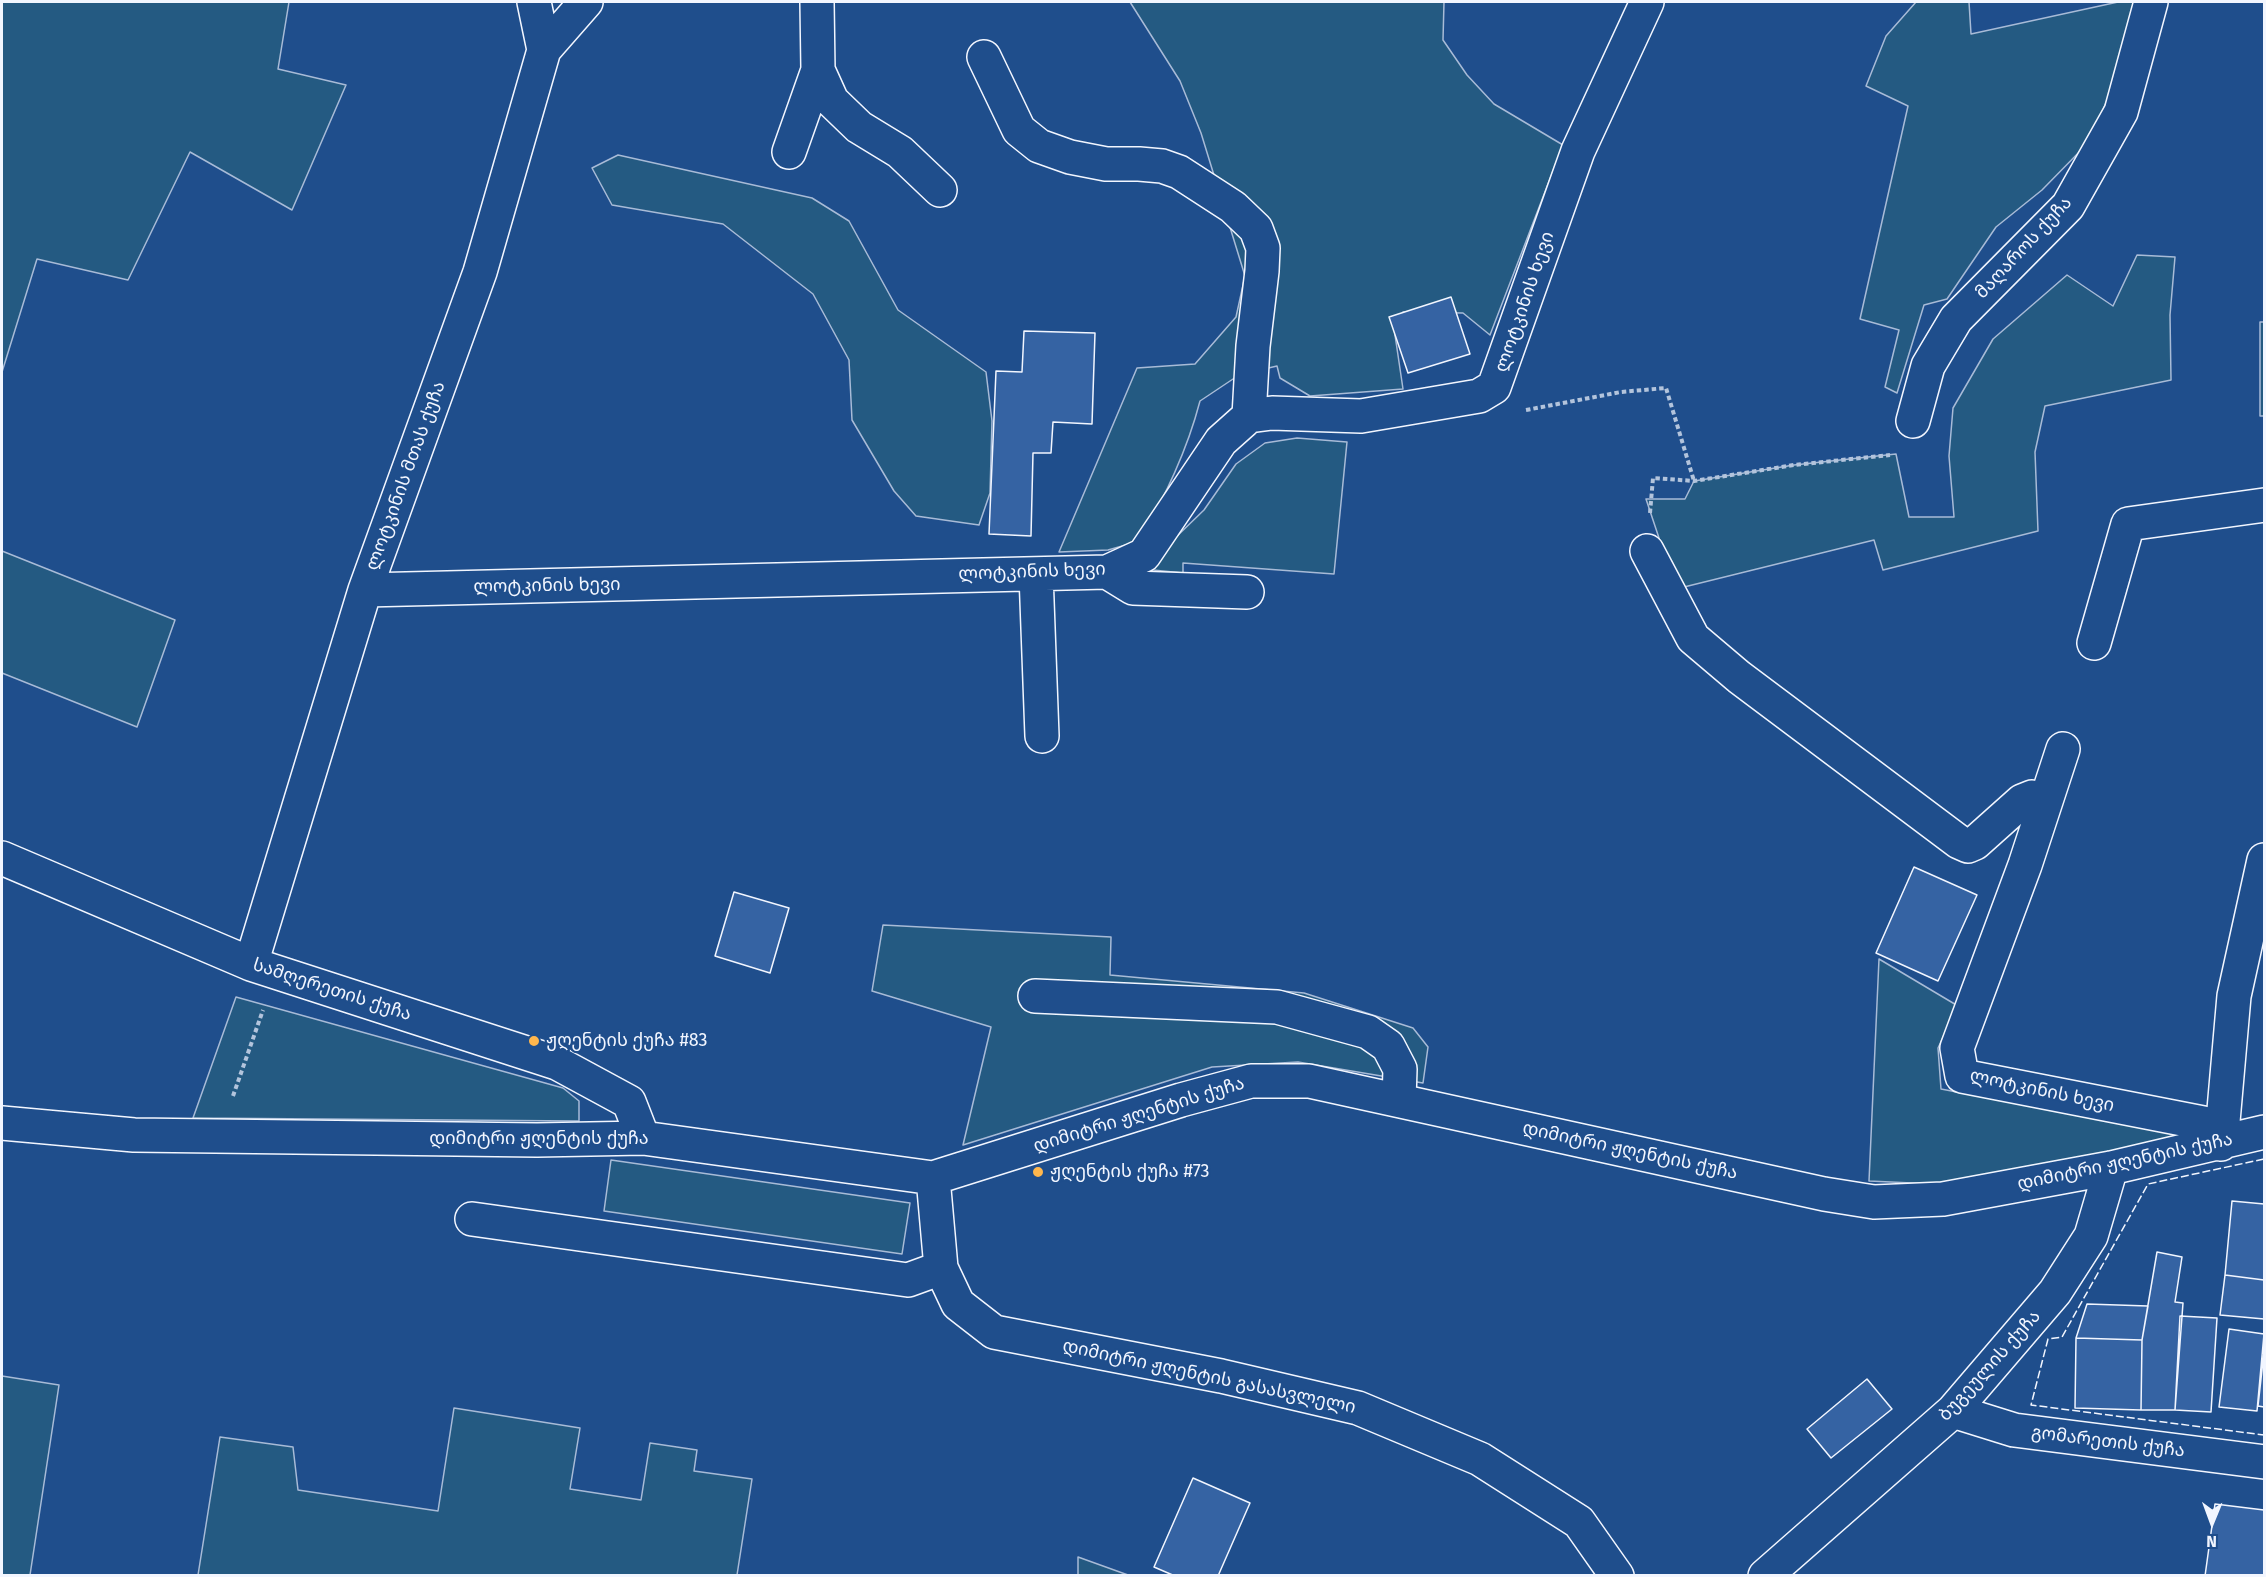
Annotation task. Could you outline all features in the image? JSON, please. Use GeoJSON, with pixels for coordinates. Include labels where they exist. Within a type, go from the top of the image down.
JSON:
{"type":"FeatureCollection","features":[{"type":"Feature","properties":{"kind":"street"},"geometry":{"type":"LineString","coordinates":[[534,2],[544,50]]}},
{"type":"Feature","properties":{"kind":"street","name":"ლოტკინის მთას ქუჩა"},"geometry":{"type":"LineString","coordinates":[[263,968],[365,590],[480,272],[544,50],[586,2]]}},
{"type":"Feature","properties":{"kind":"street"},"geometry":{"type":"LineString","coordinates":[[789,152],[818,70],[817,2]]}},
{"type":"Feature","properties":{"kind":"street","name":"ლოტკინის ხევი"},"geometry":{"type":"LineString","coordinates":[[365,590],[1107,572],[1144,555],[1221,441],[1249,416],[1272,413],[1361,416],[1479,396],[1494,387],[1578,152],[1647,2]]}},
{"type":"Feature","properties":{"kind":"street","name":"მაღაროს ქუჩა"},"geometry":{"type":"LineString","coordinates":[[1913,422],[1928,366],[1956,319],[2068,206],[2121,112],[2151,2]]}},
{"type":"Feature","properties":{"kind":"street"},"geometry":{"type":"LineString","coordinates":[[984,57],[1019,130],[1039,146],[1070,157],[1106,164],[1162,166],[1179,172],[1233,207],[1256,229],[1263,248],[1253,346],[1249,416]]}},
{"type":"Feature","properties":{"kind":"street"},"geometry":{"type":"LineString","coordinates":[[818,70],[832,100],[859,127],[900,152],[940,190]]}},
{"type":"Feature","properties":{"kind":"street"},"geometry":{"type":"LineString","coordinates":[[2094,643],[2128,524],[2265,505]]}},
{"type":"Feature","properties":{"kind":"street"},"geometry":{"type":"LineString","coordinates":[[1647,551],[1692,638],[1739,677],[1959,842],[1968,846],[1975,843],[2022,801],[2032,797],[2046,801]]}},
{"type":"Feature","properties":{"kind":"street"},"geometry":{"type":"LineString","coordinates":[[1107,572],[1133,588],[1247,592]]}},
{"type":"Feature","properties":{"kind":"street"},"geometry":{"type":"LineString","coordinates":[[1036,574],[1042,736]]}},
{"type":"Feature","properties":{"kind":"street","name":"ლოტკინის ხევი"},"geometry":{"type":"LineString","coordinates":[[2063,749],[2025,866],[1957,1048],[1962,1076],[2203,1123],[2221,1144]]}},
{"type":"Feature","properties":{"kind":"street","name":"სამღერეთის ქუჩა"},"geometry":{"type":"LineString","coordinates":[[2,858],[263,968],[557,1063],[629,1102],[643,1138]]}},
{"type":"Feature","properties":{"kind":"street"},"geometry":{"type":"LineString","coordinates":[[2221,1144],[2234,996],[2265,860]]}},
{"type":"Feature","properties":{"kind":"street"},"geometry":{"type":"LineString","coordinates":[[1035,996],[1277,1007],[1368,1032],[1388,1046],[1400,1069],[1399,1100]]}},
{"type":"Feature","properties":{"kind":"street","name":"დიმიტრი ჟღენტის ქუჩა"},"geometry":{"type":"LineString","coordinates":[[2,1123],[134,1135],[537,1140],[643,1138],[933,1178],[1181,1100],[1251,1081],[1309,1081],[1812,1191],[1874,1202],[1943,1199],[2111,1168],[2265,1132]]}},
{"type":"Feature","properties":{"kind":"street","name":"ბუგეულის ქუჩა"},"geometry":{"type":"LineString","coordinates":[[1765,1575],[1953,1411],[2055,1292],[2091,1236],[2111,1168]]}},
{"type":"Feature","properties":{"kind":"street","name":"დიმიტრი ჟღენტის გასასვლელი"},"geometry":{"type":"LineString","coordinates":[[933,1178],[940,1268],[958,1304],[994,1332],[1221,1376],[1358,1408],[1480,1459],[1579,1522],[1617,1575]]}},
{"type":"Feature","properties":{"kind":"street"},"geometry":{"type":"LineString","coordinates":[[472,1219],[908,1280],[940,1268]]}},
{"type":"Feature","properties":{"kind":"street","name":"გომარეთის ქუჩა"},"geometry":{"type":"LineString","coordinates":[[1953,1411],[2014,1430],[2265,1462]]}},
{"type":"Feature","properties":{"kind":"path"},"geometry":{"type":"LineString","coordinates":[[1519,412],[1621,392],[1666,388],[1694,481]]}},
{"type":"Feature","properties":{"kind":"path"},"geometry":{"type":"LineString","coordinates":[[1647,551],[1653,478],[1694,481],[1794,465],[1896,454],[1913,422]]}},
{"type":"Feature","properties":{"kind":"path"},"geometry":{"type":"LineString","coordinates":[[219,1136],[263,968]]}},
{"type":"Feature","properties":{"kind":"shaded area"},"geometry":{"type":"Polygon","coordinates":[[[2,2],[289,2],[278,69],[346,85],[292,210],[190,152],[128,280],[37,259],[2,372],[2,2]]]}},
{"type":"Feature","properties":{"kind":"shaded area"},"geometry":{"type":"Polygon","coordinates":[[[1130,2],[1444,2],[1443,40],[1467,75],[1494,104],[1563,145],[1490,335],[1463,313],[1403,312],[1395,335],[1403,389],[1310,396],[1280,378],[1277,366],[1239,375],[1200,401],[1189,438],[1174,473],[1140,541],[1108,550],[1059,552],[1137,368],[1195,364],[1236,317],[1245,276],[1201,133],[1180,81],[1130,2]]]}},
{"type":"Feature","properties":{"kind":"shaded area"},"geometry":{"type":"Polygon","coordinates":[[[1916,2],[1969,2],[1971,34],[2118,2],[2137,2],[2115,82],[2089,142],[2042,190],[1996,227],[1947,299],[1924,305],[1897,393],[1885,387],[1899,330],[1860,319],[1908,106],[1866,86],[1886,36],[1916,2]]]}},
{"type":"Feature","properties":{"kind":"shaded area"},"geometry":{"type":"Polygon","coordinates":[[[618,155],[812,198],[849,221],[898,310],[986,372],[992,421],[990,493],[979,525],[916,516],[894,491],[852,420],[849,360],[813,294],[723,224],[612,205],[592,168],[618,155]]]}},
{"type":"Feature","properties":{"kind":"shaded area"},"geometry":{"type":"Polygon","coordinates":[[[2137,255],[2175,257],[2170,315],[2171,380],[2045,406],[2035,452],[2038,531],[1883,570],[1874,540],[1676,589],[1646,499],[1685,499],[1694,481],[1794,465],[1896,454],[1909,517],[1954,517],[1949,456],[1953,408],[1993,339],[2067,275],[2113,306],[2137,255]]]}},
{"type":"Feature","properties":{"kind":"shaded area"},"geometry":{"type":"Polygon","coordinates":[[[2260,322],[2264,322],[2264,416],[2260,416],[2260,322]]]}},
{"type":"Feature","properties":{"kind":"shaded area"},"geometry":{"type":"Polygon","coordinates":[[[1297,438],[1347,442],[1334,574],[1183,563],[1183,573],[1143,569],[1204,510],[1236,464],[1265,443],[1297,438]]]}},
{"type":"Feature","properties":{"kind":"shaded area"},"geometry":{"type":"Polygon","coordinates":[[[2,551],[175,620],[137,727],[2,673],[2,551]]]}},
{"type":"Feature","properties":{"kind":"shaded area"},"geometry":{"type":"Polygon","coordinates":[[[883,925],[1111,937],[1110,975],[1304,993],[1413,1028],[1428,1047],[1423,1083],[1298,1062],[1212,1067],[963,1145],[991,1027],[872,991],[883,925]]]}},
{"type":"Feature","properties":{"kind":"shaded area"},"geometry":{"type":"Polygon","coordinates":[[[1879,959],[1958,1006],[1938,1048],[1941,1089],[2176,1134],[2174,1144],[1955,1185],[1869,1181],[1879,959]]]}},
{"type":"Feature","properties":{"kind":"shaded area"},"geometry":{"type":"Polygon","coordinates":[[[236,997],[563,1088],[579,1101],[579,1121],[193,1118],[236,997]]]}},
{"type":"Feature","properties":{"kind":"shaded area"},"geometry":{"type":"Polygon","coordinates":[[[611,1160],[910,1203],[902,1254],[604,1211],[611,1160]]]}},
{"type":"Feature","properties":{"kind":"shaded area"},"geometry":{"type":"Polygon","coordinates":[[[2,1376],[59,1385],[30,1575],[2,1575],[2,1376]]]}},
{"type":"Feature","properties":{"kind":"shaded area"},"geometry":{"type":"Polygon","coordinates":[[[454,1408],[580,1428],[570,1489],[641,1500],[650,1443],[697,1450],[694,1471],[752,1479],[737,1575],[198,1575],[220,1437],[293,1447],[298,1490],[438,1511],[454,1408]]]}},
{"type":"Feature","properties":{"kind":"shaded area"},"geometry":{"type":"Polygon","coordinates":[[[1078,1557],[1128,1575],[1078,1575],[1078,1557]]]}},
{"type":"Feature","properties":{"kind":"building"},"geometry":{"type":"Polygon","coordinates":[[[1451,297],[1470,354],[1408,373],[1389,317],[1451,297]]]}},
{"type":"Feature","properties":{"kind":"building"},"geometry":{"type":"Polygon","coordinates":[[[1024,331],[1095,333],[1092,424],[1053,422],[1051,453],[1033,453],[1031,536],[989,534],[996,371],[1022,372],[1024,331]]]}},
{"type":"Feature","properties":{"kind":"building"},"geometry":{"type":"Polygon","coordinates":[[[1914,867],[1977,895],[1938,981],[1876,953],[1914,867]]]}},
{"type":"Feature","properties":{"kind":"building"},"geometry":{"type":"Polygon","coordinates":[[[734,892],[789,908],[770,973],[715,956],[734,892]]]}},
{"type":"Feature","properties":{"kind":"building"},"geometry":{"type":"Polygon","coordinates":[[[2232,1201],[2264,1204],[2264,1280],[2225,1275],[2232,1201]]]}},
{"type":"Feature","properties":{"kind":"building"},"geometry":{"type":"Polygon","coordinates":[[[2157,1252],[2182,1257],[2175,1302],[2183,1303],[2175,1410],[2141,1410],[2142,1340],[2157,1252]]]}},
{"type":"Feature","properties":{"kind":"building"},"geometry":{"type":"Polygon","coordinates":[[[2225,1275],[2264,1280],[2264,1319],[2220,1315],[2225,1275]]]}},
{"type":"Feature","properties":{"kind":"building"},"geometry":{"type":"Polygon","coordinates":[[[2087,1304],[2148,1306],[2142,1340],[2076,1338],[2087,1304]]]}},
{"type":"Feature","properties":{"kind":"building"},"geometry":{"type":"Polygon","coordinates":[[[2180,1316],[2217,1318],[2211,1412],[2175,1410],[2180,1316]]]}},
{"type":"Feature","properties":{"kind":"building"},"geometry":{"type":"Polygon","coordinates":[[[2229,1329],[2264,1334],[2257,1411],[2219,1407],[2229,1329]]]}},
{"type":"Feature","properties":{"kind":"building"},"geometry":{"type":"Polygon","coordinates":[[[2076,1338],[2142,1340],[2141,1410],[2075,1408],[2076,1338]]]}},
{"type":"Feature","properties":{"kind":"building"},"geometry":{"type":"Polygon","coordinates":[[[2264,1352],[2264,1407],[2258,1406],[2264,1352]]]}},
{"type":"Feature","properties":{"kind":"building"},"geometry":{"type":"Polygon","coordinates":[[[1867,1379],[1892,1409],[1831,1458],[1807,1429],[1867,1379]]]}},
{"type":"Feature","properties":{"kind":"building"},"geometry":{"type":"Polygon","coordinates":[[[1193,1478],[1250,1503],[1218,1576],[1175,1576],[1154,1567],[1193,1478]]]}},
{"type":"Feature","properties":{"kind":"building"},"geometry":{"type":"Polygon","coordinates":[[[2215,1504],[2264,1510],[2264,1576],[2205,1576],[2215,1504]]]}},
{"type":"Feature","properties":{"kind":"fence"},"geometry":{"type":"LineString","coordinates":[[2264,1159],[2148,1184],[2062,1337],[2048,1339],[2031,1405],[2264,1435]]}},
{"type":"Feature","properties":{"kind":"place","name":"ჟღენტის ქუჩა #83"},"geometry":{"type":"Point","coordinates":[534,1041]}},
{"type":"Feature","properties":{"kind":"place","name":"ჟღენტის ქუჩა #73"},"geometry":{"type":"Point","coordinates":[1038,1172]}}]}
